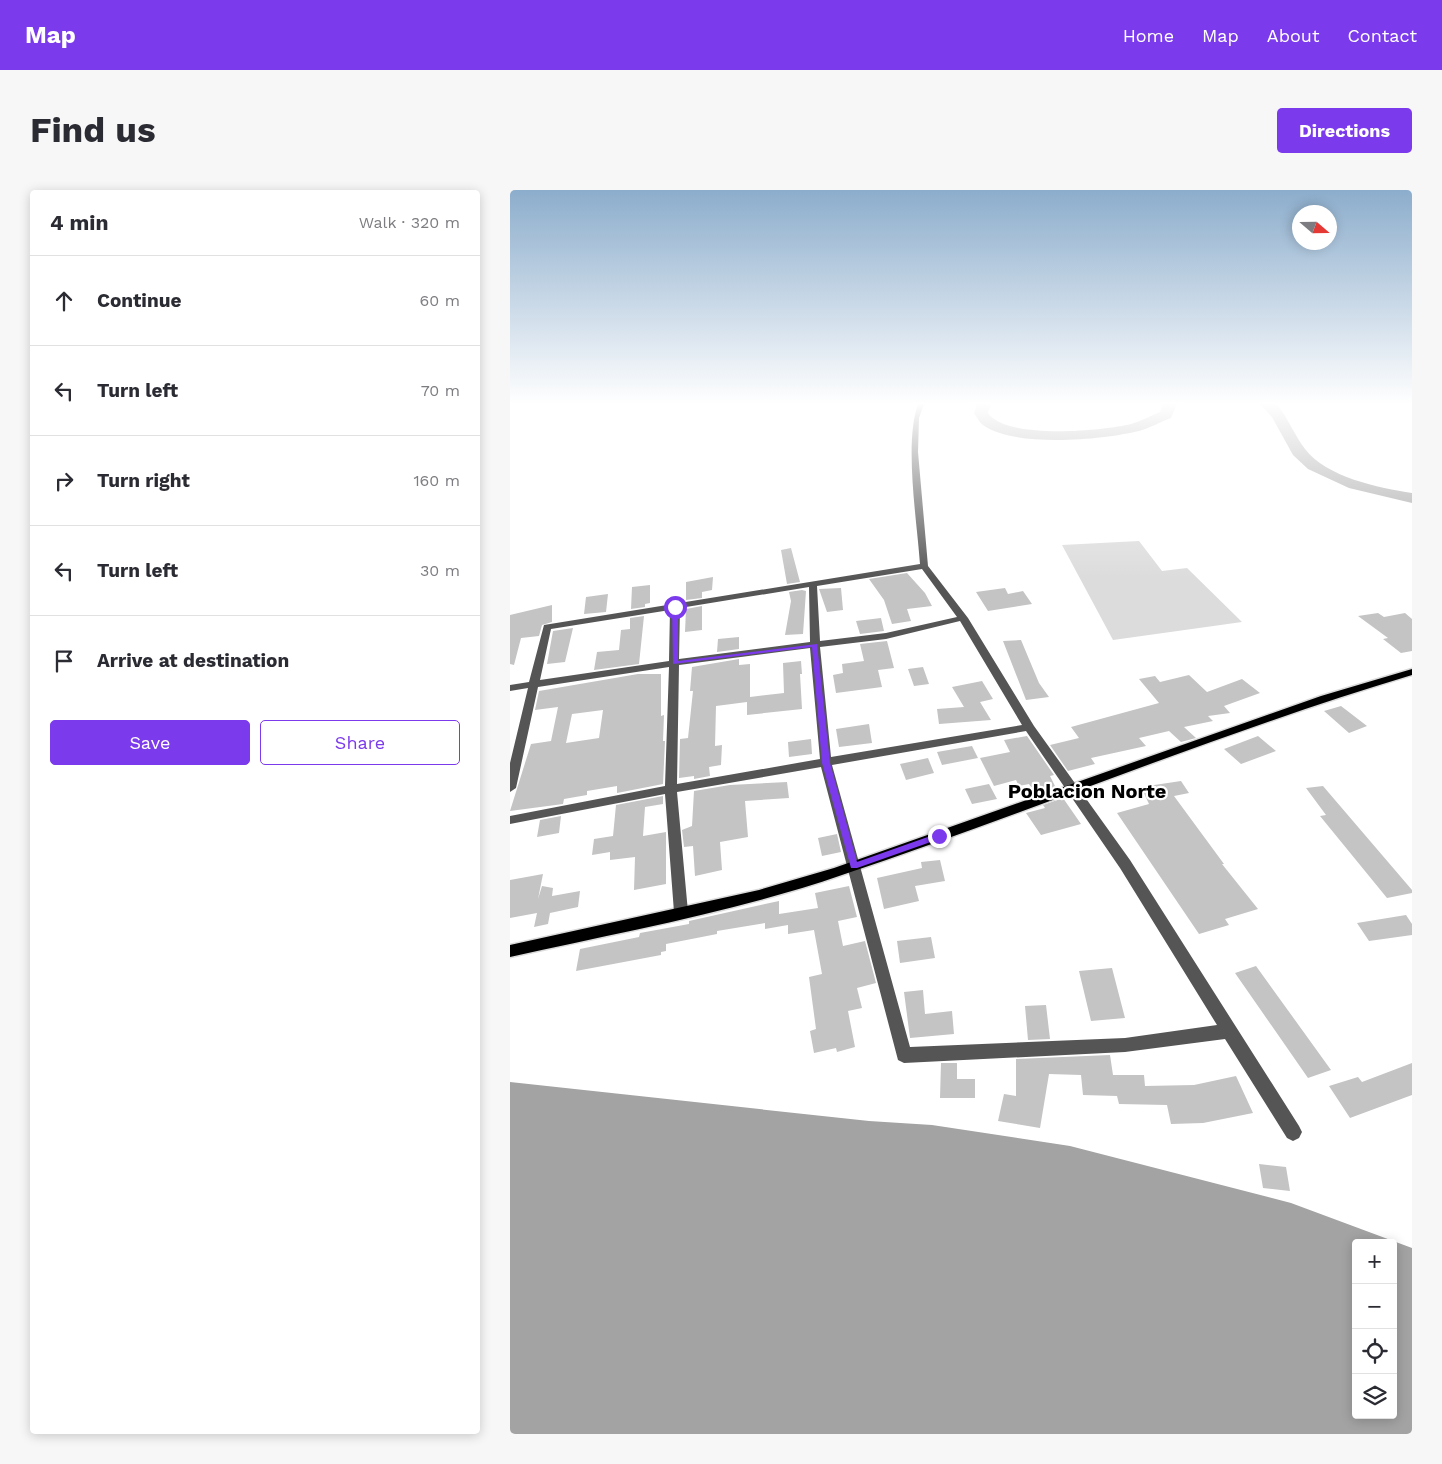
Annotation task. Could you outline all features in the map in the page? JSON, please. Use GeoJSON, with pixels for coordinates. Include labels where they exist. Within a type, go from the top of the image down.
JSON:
{"type":"FeatureCollection","features":[{"type":"Feature","properties":{"kind":"main road"},"geometry":{"type":"LineString","coordinates":[[510,951],[758,895],[854,866],[1325,698],[1412,672]]}},
{"type":"Feature","properties":{"kind":"street"},"geometry":{"type":"LineString","coordinates":[[915,462],[924,566],[963,618],[1030,726],[1125,864],[1293,1132]]}},
{"type":"Feature","properties":{"kind":"street"},"geometry":{"type":"LineString","coordinates":[[510,788],[547,627],[813,586],[924,566]]}},
{"type":"Feature","properties":{"kind":"street"},"geometry":{"type":"LineString","coordinates":[[813,586],[815,645],[826,763],[904,1055],[1125,1045],[1228,1031]]}},
{"type":"Feature","properties":{"kind":"street"},"geometry":{"type":"LineString","coordinates":[[675,607],[671,789],[682,912]]}},
{"type":"Feature","properties":{"kind":"street"},"geometry":{"type":"LineString","coordinates":[[510,688],[675,663],[886,636],[963,618]]}},
{"type":"Feature","properties":{"kind":"street"},"geometry":{"type":"LineString","coordinates":[[510,820],[671,789],[1030,726]]}},
{"type":"Feature","properties":{"kind":"shaded area"},"geometry":{"type":"Polygon","coordinates":[[[1139,541],[1162,571],[1187,568],[1242,622],[1113,640],[1062,545],[1139,541]]]}},
{"type":"Feature","properties":{"kind":"shaded area"},"geometry":{"type":"Polygon","coordinates":[[[510,1082],[869,1121],[932,1125],[1070,1146],[1291,1203],[1388,1239],[1352,1239],[1352,1419],[1397,1419],[1397,1242],[1412,1248],[1412,1434],[510,1434],[510,1082]]]}},
{"type":"Feature","properties":{"kind":"building"},"geometry":{"type":"Polygon","coordinates":[[[791,548],[800,582],[787,584],[781,550],[791,548]]]}},
{"type":"Feature","properties":{"kind":"building"},"geometry":{"type":"Polygon","coordinates":[[[907,573],[925,593],[932,606],[907,609],[911,621],[892,624],[884,600],[869,579],[907,573]]]}},
{"type":"Feature","properties":{"kind":"building"},"geometry":{"type":"Polygon","coordinates":[[[713,577],[712,590],[702,592],[702,598],[686,600],[686,582],[713,577]]]}},
{"type":"Feature","properties":{"kind":"building"},"geometry":{"type":"Polygon","coordinates":[[[650,585],[650,603],[645,604],[645,607],[631,609],[632,587],[650,585]]]}},
{"type":"Feature","properties":{"kind":"building"},"geometry":{"type":"Polygon","coordinates":[[[841,588],[843,610],[827,612],[819,589],[841,588]]]}},
{"type":"Feature","properties":{"kind":"building"},"geometry":{"type":"Polygon","coordinates":[[[1005,588],[1008,594],[1023,591],[1032,604],[988,611],[976,592],[1005,588]]]}},
{"type":"Feature","properties":{"kind":"building"},"geometry":{"type":"Polygon","coordinates":[[[806,591],[803,634],[785,635],[791,601],[789,592],[806,591]]]}},
{"type":"Feature","properties":{"kind":"building"},"geometry":{"type":"Polygon","coordinates":[[[608,594],[606,612],[584,614],[586,597],[608,594]]]}},
{"type":"Feature","properties":{"kind":"building"},"geometry":{"type":"Polygon","coordinates":[[[552,605],[552,622],[542,625],[539,636],[521,638],[514,665],[510,664],[510,615],[552,605]]]}},
{"type":"Feature","properties":{"kind":"building"},"geometry":{"type":"Polygon","coordinates":[[[702,606],[702,630],[685,632],[686,609],[702,606]]]}},
{"type":"Feature","properties":{"kind":"building"},"geometry":{"type":"Polygon","coordinates":[[[1378,613],[1384,617],[1405,613],[1412,619],[1412,651],[1401,653],[1383,639],[1388,638],[1358,616],[1378,613]]]}},
{"type":"Feature","properties":{"kind":"building"},"geometry":{"type":"Polygon","coordinates":[[[644,616],[639,664],[594,670],[597,652],[619,650],[621,630],[630,629],[630,618],[644,616]]]}},
{"type":"Feature","properties":{"kind":"building"},"geometry":{"type":"Polygon","coordinates":[[[881,618],[884,631],[860,634],[856,621],[881,618]]]}},
{"type":"Feature","properties":{"kind":"building"},"geometry":{"type":"Polygon","coordinates":[[[573,628],[565,662],[547,664],[553,631],[573,628]]]}},
{"type":"Feature","properties":{"kind":"building"},"geometry":{"type":"Polygon","coordinates":[[[739,637],[739,649],[717,652],[718,639],[739,637]]]}},
{"type":"Feature","properties":{"kind":"building"},"geometry":{"type":"Polygon","coordinates":[[[1021,640],[1039,683],[1049,697],[1026,700],[1003,641],[1021,640]]]}},
{"type":"Feature","properties":{"kind":"building"},"geometry":{"type":"Polygon","coordinates":[[[887,641],[894,668],[878,670],[882,687],[836,693],[833,675],[843,673],[842,664],[864,661],[860,644],[887,641]]]}},
{"type":"Feature","properties":{"kind":"building"},"geometry":{"type":"Polygon","coordinates":[[[739,659],[739,665],[750,664],[750,697],[784,693],[783,663],[801,661],[802,709],[747,715],[747,702],[716,706],[715,746],[722,745],[721,765],[709,767],[710,776],[694,779],[694,776],[679,778],[680,739],[688,738],[693,691],[690,691],[692,667],[739,659]]]}},
{"type":"Feature","properties":{"kind":"building"},"geometry":{"type":"Polygon","coordinates":[[[923,667],[929,684],[914,686],[908,669],[923,667]]]}},
{"type":"Feature","properties":{"kind":"building"},"geometry":{"type":"Polygon","coordinates":[[[638,674],[661,674],[661,716],[664,715],[663,741],[665,741],[663,784],[617,793],[617,786],[587,791],[587,795],[564,799],[563,804],[510,811],[531,744],[551,741],[558,707],[535,710],[539,691],[638,674]],[[603,710],[572,714],[566,743],[599,738],[603,710]]]}},
{"type":"Feature","properties":{"kind":"building"},"geometry":{"type":"Polygon","coordinates":[[[1189,675],[1207,692],[1242,679],[1260,693],[1224,706],[1230,713],[1208,716],[1213,721],[1184,727],[1196,738],[1181,742],[1169,731],[1139,738],[1146,746],[1091,758],[1095,764],[1068,771],[1050,745],[1079,738],[1071,727],[1159,703],[1139,679],[1155,676],[1160,682],[1189,675]]]}},
{"type":"Feature","properties":{"kind":"building"},"geometry":{"type":"Polygon","coordinates":[[[982,681],[993,699],[980,702],[991,720],[939,724],[937,709],[964,707],[952,687],[982,681]]]}},
{"type":"Feature","properties":{"kind":"building"},"geometry":{"type":"Polygon","coordinates":[[[1341,706],[1367,726],[1349,733],[1324,711],[1341,706]]]}},
{"type":"Feature","properties":{"kind":"building"},"geometry":{"type":"Polygon","coordinates":[[[869,724],[872,743],[839,747],[836,729],[869,724]]]}},
{"type":"Feature","properties":{"kind":"building"},"geometry":{"type":"Polygon","coordinates":[[[1027,736],[1054,775],[1050,776],[1056,788],[1036,795],[1029,784],[1019,786],[1016,780],[994,786],[980,758],[1010,752],[1004,740],[1027,736]]]}},
{"type":"Feature","properties":{"kind":"building"},"geometry":{"type":"Polygon","coordinates":[[[1258,736],[1276,751],[1241,764],[1224,749],[1258,736]]]}},
{"type":"Feature","properties":{"kind":"building"},"geometry":{"type":"Polygon","coordinates":[[[811,739],[812,754],[789,757],[788,742],[811,739]]]}},
{"type":"Feature","properties":{"kind":"building"},"geometry":{"type":"Polygon","coordinates":[[[972,746],[978,758],[942,765],[937,752],[972,746]]]}},
{"type":"Feature","properties":{"kind":"building"},"geometry":{"type":"Polygon","coordinates":[[[928,758],[934,773],[906,780],[900,764],[928,758]]]}},
{"type":"Feature","properties":{"kind":"building"},"geometry":{"type":"Polygon","coordinates":[[[1181,781],[1189,793],[1174,796],[1224,864],[1222,864],[1258,909],[1225,919],[1229,925],[1199,934],[1117,813],[1149,804],[1141,787],[1181,781]]]}},
{"type":"Feature","properties":{"kind":"building"},"geometry":{"type":"Polygon","coordinates":[[[787,782],[789,798],[745,801],[748,837],[720,842],[722,870],[695,876],[693,846],[684,847],[682,830],[692,826],[694,791],[730,785],[787,782]]]}},
{"type":"Feature","properties":{"kind":"building"},"geometry":{"type":"Polygon","coordinates":[[[989,784],[997,799],[972,804],[965,789],[989,784]]]}},
{"type":"Feature","properties":{"kind":"building"},"geometry":{"type":"Polygon","coordinates":[[[1323,786],[1412,890],[1412,893],[1387,898],[1320,816],[1326,815],[1306,788],[1323,786]]]}},
{"type":"Feature","properties":{"kind":"building"},"geometry":{"type":"Polygon","coordinates":[[[663,796],[663,804],[645,807],[643,836],[666,832],[666,884],[634,890],[635,857],[610,860],[610,852],[592,855],[594,839],[613,836],[616,805],[663,796]]]}},
{"type":"Feature","properties":{"kind":"building"},"geometry":{"type":"Polygon","coordinates":[[[1063,798],[1081,824],[1041,835],[1026,813],[1045,808],[1043,805],[1063,798]]]}},
{"type":"Feature","properties":{"kind":"building"},"geometry":{"type":"Polygon","coordinates":[[[561,816],[559,833],[537,837],[540,820],[561,816]]]}},
{"type":"Feature","properties":{"kind":"building"},"geometry":{"type":"Polygon","coordinates":[[[837,834],[841,852],[822,856],[818,838],[837,834]]]}},
{"type":"Feature","properties":{"kind":"building"},"geometry":{"type":"Polygon","coordinates":[[[940,860],[945,881],[915,886],[919,901],[884,909],[877,878],[922,868],[921,862],[940,860]]]}},
{"type":"Feature","properties":{"kind":"building"},"geometry":{"type":"Polygon","coordinates":[[[543,874],[538,899],[542,886],[553,888],[552,896],[580,891],[578,907],[550,913],[548,924],[534,927],[537,913],[510,918],[510,880],[543,874]]]}},
{"type":"Feature","properties":{"kind":"building"},"geometry":{"type":"Polygon","coordinates":[[[849,886],[857,917],[838,921],[843,946],[865,941],[876,983],[857,988],[862,1008],[848,1011],[855,1047],[837,1052],[836,1048],[814,1053],[810,1031],[816,1029],[809,977],[822,974],[814,930],[788,934],[788,925],[765,929],[765,923],[717,931],[717,934],[666,944],[666,951],[661,952],[661,955],[576,971],[580,949],[639,937],[640,933],[689,924],[689,921],[779,901],[779,914],[818,908],[815,893],[849,886]]]}},
{"type":"Feature","properties":{"kind":"building"},"geometry":{"type":"Polygon","coordinates":[[[1406,915],[1412,924],[1412,935],[1369,941],[1357,923],[1406,915]]]}},
{"type":"Feature","properties":{"kind":"building"},"geometry":{"type":"Polygon","coordinates":[[[931,937],[935,958],[900,963],[897,941],[931,937]]]}},
{"type":"Feature","properties":{"kind":"building"},"geometry":{"type":"Polygon","coordinates":[[[1256,966],[1331,1070],[1308,1078],[1235,973],[1256,966]]]}},
{"type":"Feature","properties":{"kind":"building"},"geometry":{"type":"Polygon","coordinates":[[[1112,968],[1125,1018],[1091,1021],[1079,971],[1112,968]]]}},
{"type":"Feature","properties":{"kind":"building"},"geometry":{"type":"Polygon","coordinates":[[[923,990],[925,1014],[952,1011],[954,1034],[910,1038],[904,992],[923,990]]]}},
{"type":"Feature","properties":{"kind":"building"},"geometry":{"type":"Polygon","coordinates":[[[1046,1005],[1050,1039],[1028,1040],[1025,1006],[1046,1005]]]}},
{"type":"Feature","properties":{"kind":"building"},"geometry":{"type":"Polygon","coordinates":[[[1110,1055],[1113,1075],[1144,1075],[1145,1086],[1194,1085],[1236,1076],[1253,1113],[1203,1123],[1171,1124],[1167,1105],[1119,1104],[1117,1096],[1083,1095],[1081,1075],[1049,1074],[1040,1128],[998,1121],[1004,1094],[1016,1096],[1016,1059],[1110,1055]]]}},
{"type":"Feature","properties":{"kind":"building"},"geometry":{"type":"Polygon","coordinates":[[[941,1063],[957,1063],[957,1079],[975,1079],[975,1098],[940,1098],[941,1063]]]}},
{"type":"Feature","properties":{"kind":"building"},"geometry":{"type":"Polygon","coordinates":[[[1412,1063],[1412,1095],[1350,1118],[1329,1086],[1358,1077],[1362,1082],[1412,1063]]]}},
{"type":"Feature","properties":{"kind":"building"},"geometry":{"type":"Polygon","coordinates":[[[1259,1164],[1286,1167],[1290,1191],[1263,1188],[1259,1164]]]}},
{"type":"Feature","properties":{"kind":"waterway"},"geometry":{"type":"LineString","coordinates":[[1309,462],[1326,473],[1355,485],[1412,498]]}},
{"type":"Feature","properties":{"kind":"district","name":"Poblacion Norte"},"geometry":{"type":"Point","coordinates":[1087,791]}},
{"type":"Feature","properties":{"kind":"route"},"geometry":{"type":"LineString","coordinates":[[675,607],[675,663],[740,653],[815,645],[826,763],[854,866],[939,836]]}}]}
